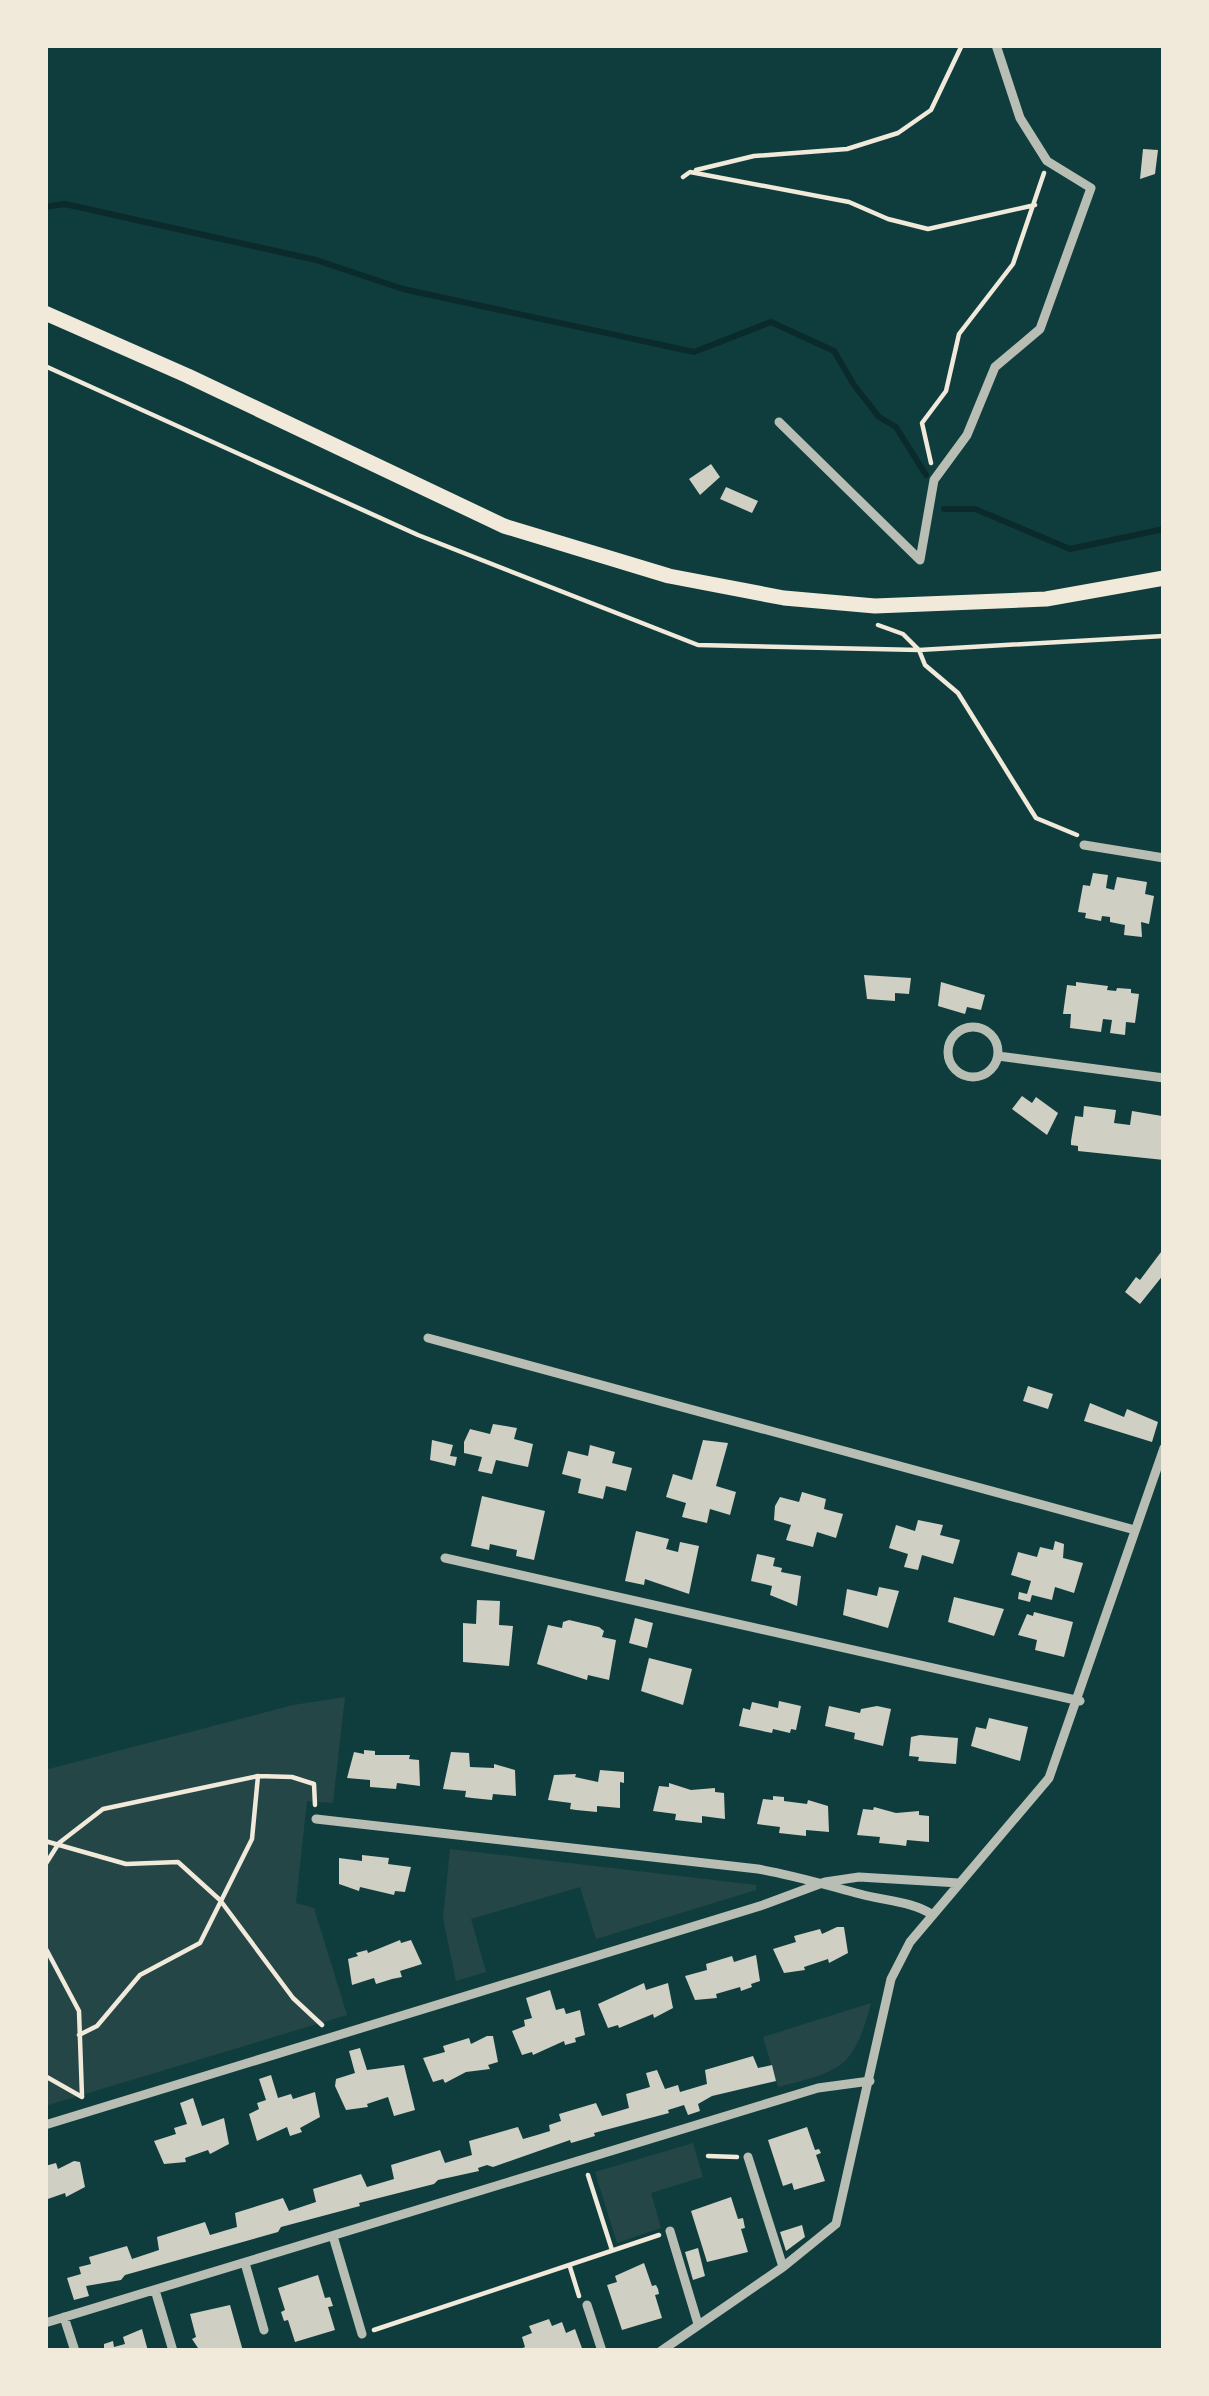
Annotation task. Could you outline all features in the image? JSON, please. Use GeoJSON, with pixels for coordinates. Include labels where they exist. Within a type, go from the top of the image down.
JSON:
{"type":"FeatureCollection","features":[{"type":"Feature","properties":{"kind":"main road"},"geometry":{"type":"LineString","coordinates":[[45,313],[504,526],[669,577],[784,598],[875,606],[1046,599],[1164,578]]}},
{"type":"Feature","properties":{"kind":"street"},"geometry":{"type":"LineString","coordinates":[[779,422],[920,560],[934,480],[967,435],[995,367],[1040,329],[1091,188],[1047,161],[1020,118],[996,45]]}},
{"type":"Feature","properties":{"kind":"street"},"geometry":{"type":"LineString","coordinates":[[1084,845],[1164,858]]}},
{"type":"Feature","properties":{"kind":"street"},"geometry":{"type":"LineString","coordinates":[[966,1027],[982,1028],[995,1039],[998,1056],[988,1072],[970,1077],[949,1061],[949,1043],[966,1027]]}},
{"type":"Feature","properties":{"kind":"street"},"geometry":{"type":"LineString","coordinates":[[998,1056],[1164,1078]]}},
{"type":"Feature","properties":{"kind":"street"},"geometry":{"type":"LineString","coordinates":[[428,1338],[1135,1530]]}},
{"type":"Feature","properties":{"kind":"street"},"geometry":{"type":"LineString","coordinates":[[661,2351],[783,2267],[836,2224],[891,1979],[910,1942],[1049,1778],[1164,1448]]}},
{"type":"Feature","properties":{"kind":"street"},"geometry":{"type":"LineString","coordinates":[[445,1558],[1079,1700]]}},
{"type":"Feature","properties":{"kind":"street"},"geometry":{"type":"LineString","coordinates":[[316,1819],[758,1869],[922,1907],[933,1915]]}},
{"type":"Feature","properties":{"kind":"street"},"geometry":{"type":"LineString","coordinates":[[45,2125],[825,1882],[859,1877],[959,1883]]}},
{"type":"Feature","properties":{"kind":"street"},"geometry":{"type":"LineString","coordinates":[[45,2323],[818,2088],[871,2081]]}},
{"type":"Feature","properties":{"kind":"street"},"geometry":{"type":"LineString","coordinates":[[748,2157],[783,2267]]}},
{"type":"Feature","properties":{"kind":"street"},"geometry":{"type":"LineString","coordinates":[[670,2231],[698,2324]]}},
{"type":"Feature","properties":{"kind":"street"},"geometry":{"type":"LineString","coordinates":[[333,2236],[362,2334]]}},
{"type":"Feature","properties":{"kind":"street"},"geometry":{"type":"LineString","coordinates":[[245,2263],[265,2330]]}},
{"type":"Feature","properties":{"kind":"street"},"geometry":{"type":"LineString","coordinates":[[155,2290],[173,2351]]}},
{"type":"Feature","properties":{"kind":"street"},"geometry":{"type":"LineString","coordinates":[[587,2305],[602,2351]]}},
{"type":"Feature","properties":{"kind":"street"},"geometry":{"type":"LineString","coordinates":[[64,2318],[75,2351]]}},
{"type":"Feature","properties":{"kind":"path"},"geometry":{"type":"LineString","coordinates":[[683,177],[754,156],[847,149],[898,133],[931,110],[962,45]]}},
{"type":"Feature","properties":{"kind":"path"},"geometry":{"type":"LineString","coordinates":[[934,480],[922,423],[946,392],[959,334],[1013,264],[1047,161]]}},
{"type":"Feature","properties":{"kind":"path"},"geometry":{"type":"LineString","coordinates":[[690,172],[849,202],[928,229],[1035,205]]}},
{"type":"Feature","properties":{"kind":"path"},"geometry":{"type":"LineString","coordinates":[[868,624],[903,634],[919,650],[925,665],[958,693],[1036,818],[1078,835],[1084,845]]}},
{"type":"Feature","properties":{"kind":"path"},"geometry":{"type":"LineString","coordinates":[[79,2035],[97,2026],[140,1975],[200,1943],[252,1838],[259,1776]]}},
{"type":"Feature","properties":{"kind":"path"},"geometry":{"type":"LineString","coordinates":[[45,1865],[59,1843],[103,1809],[259,1776],[292,1777],[314,1784],[316,1819]]}},
{"type":"Feature","properties":{"kind":"path"},"geometry":{"type":"LineString","coordinates":[[45,1841],[126,1864],[178,1862],[220,1900],[293,1998],[335,2037]]}},
{"type":"Feature","properties":{"kind":"path"},"geometry":{"type":"LineString","coordinates":[[45,1947],[79,2012],[82,2096],[87,2113]]}},
{"type":"Feature","properties":{"kind":"path"},"geometry":{"type":"LineString","coordinates":[[45,2076],[82,2096]]}},
{"type":"Feature","properties":{"kind":"path"},"geometry":{"type":"LineString","coordinates":[[708,2156],[748,2157]]}},
{"type":"Feature","properties":{"kind":"path"},"geometry":{"type":"LineString","coordinates":[[584,2160],[612,2250]]}},
{"type":"Feature","properties":{"kind":"path"},"geometry":{"type":"LineString","coordinates":[[362,2334],[670,2231]]}},
{"type":"Feature","properties":{"kind":"path"},"geometry":{"type":"LineString","coordinates":[[569,2264],[587,2305]]}},
{"type":"Feature","properties":{"kind":"shaded area"},"geometry":{"type":"Polygon","coordinates":[[[345,1697],[333,1803],[307,1801],[296,1903],[314,1908],[347,2015],[45,2106],[45,1770],[293,1705],[345,1697]]]}},
{"type":"Feature","properties":{"kind":"shaded area"},"geometry":{"type":"Polygon","coordinates":[[[450,1849],[756,1885],[756,1890],[596,1939],[580,1887],[471,1919],[486,1972],[456,1981],[443,1918],[450,1849]]]}},
{"type":"Feature","properties":{"kind":"shaded area"},"geometry":{"type":"Polygon","coordinates":[[[871,2003],[858,2041],[842,2063],[831,2071],[778,2087],[763,2037],[871,2003]]]}},
{"type":"Feature","properties":{"kind":"shaded area"},"geometry":{"type":"Polygon","coordinates":[[[693,2143],[703,2177],[651,2193],[661,2228],[617,2243],[595,2172],[693,2143]]]}},
{"type":"Feature","properties":{"kind":"building"},"geometry":{"type":"Polygon","coordinates":[[[1143,149],[1158,150],[1155,174],[1140,179],[1143,149]]]}},
{"type":"Feature","properties":{"kind":"building"},"geometry":{"type":"Polygon","coordinates":[[[711,464],[720,477],[700,495],[689,479],[711,464]]]}},
{"type":"Feature","properties":{"kind":"building"},"geometry":{"type":"Polygon","coordinates":[[[726,487],[758,501],[752,513],[720,499],[726,487]]]}},
{"type":"Feature","properties":{"kind":"building"},"geometry":{"type":"Polygon","coordinates":[[[1093,873],[1108,875],[1106,888],[1114,890],[1117,877],[1147,882],[1145,894],[1154,896],[1149,924],[1141,922],[1142,937],[1124,935],[1125,925],[1110,922],[1110,917],[1102,916],[1101,921],[1078,912],[1083,885],[1090,886],[1093,873]]]}},
{"type":"Feature","properties":{"kind":"building"},"geometry":{"type":"Polygon","coordinates":[[[864,975],[911,978],[909,994],[895,993],[895,1001],[867,999],[864,975]]]}},
{"type":"Feature","properties":{"kind":"building"},"geometry":{"type":"Polygon","coordinates":[[[941,982],[985,995],[981,1010],[967,1007],[965,1014],[938,1006],[941,982]]]}},
{"type":"Feature","properties":{"kind":"building"},"geometry":{"type":"Polygon","coordinates":[[[1076,982],[1139,994],[1135,1023],[1126,1022],[1125,1035],[1110,1033],[1112,1020],[1103,1019],[1101,1032],[1070,1028],[1071,1014],[1063,1014],[1067,985],[1076,986],[1076,982]]]}},
{"type":"Feature","properties":{"kind":"building"},"geometry":{"type":"Polygon","coordinates":[[[1022,1096],[1032,1103],[1036,1097],[1058,1113],[1047,1135],[1012,1109],[1022,1096]]]}},
{"type":"Feature","properties":{"kind":"building"},"geometry":{"type":"Polygon","coordinates":[[[1084,1106],[1116,1110],[1114,1123],[1130,1125],[1132,1111],[1162,1116],[1164,1160],[1078,1151],[1071,1141],[1075,1116],[1083,1117],[1084,1106]]]}},
{"type":"Feature","properties":{"kind":"building"},"geometry":{"type":"Polygon","coordinates":[[[1164,1248],[1164,1274],[1140,1304],[1125,1292],[1164,1248]]]}},
{"type":"Feature","properties":{"kind":"building"},"geometry":{"type":"Polygon","coordinates":[[[1028,1386],[1053,1394],[1048,1409],[1023,1401],[1028,1386]]]}},
{"type":"Feature","properties":{"kind":"building"},"geometry":{"type":"Polygon","coordinates":[[[1090,1403],[1124,1417],[1127,1409],[1158,1422],[1152,1442],[1084,1421],[1090,1403]]]}},
{"type":"Feature","properties":{"kind":"building"},"geometry":{"type":"Polygon","coordinates":[[[493,1424],[517,1428],[514,1439],[533,1444],[528,1467],[496,1460],[492,1474],[478,1471],[482,1457],[464,1453],[464,1442],[470,1429],[490,1434],[493,1424]]]}},
{"type":"Feature","properties":{"kind":"building"},"geometry":{"type":"Polygon","coordinates":[[[432,1440],[453,1445],[450,1456],[457,1457],[455,1466],[430,1460],[432,1440]]]}},
{"type":"Feature","properties":{"kind":"building"},"geometry":{"type":"Polygon","coordinates":[[[703,1440],[728,1443],[716,1486],[736,1492],[730,1515],[710,1509],[707,1523],[682,1517],[686,1503],[666,1497],[673,1474],[692,1480],[703,1440]]]}},
{"type":"Feature","properties":{"kind":"building"},"geometry":{"type":"Polygon","coordinates":[[[590,1445],[615,1452],[612,1463],[632,1468],[626,1491],[606,1486],[603,1499],[578,1493],[581,1479],[562,1474],[568,1451],[588,1456],[590,1445]]]}},
{"type":"Feature","properties":{"kind":"building"},"geometry":{"type":"Polygon","coordinates":[[[802,1492],[826,1499],[824,1509],[843,1514],[836,1538],[817,1532],[813,1547],[786,1540],[791,1525],[774,1520],[775,1506],[780,1497],[799,1502],[802,1492]]]}},
{"type":"Feature","properties":{"kind":"building"},"geometry":{"type":"Polygon","coordinates":[[[482,1496],[545,1511],[534,1560],[490,1544],[489,1550],[471,1546],[482,1496]]]}},
{"type":"Feature","properties":{"kind":"building"},"geometry":{"type":"Polygon","coordinates":[[[918,1520],[943,1525],[940,1535],[960,1540],[953,1564],[922,1555],[918,1570],[904,1567],[908,1554],[889,1548],[896,1525],[915,1531],[918,1520]]]}},
{"type":"Feature","properties":{"kind":"building"},"geometry":{"type":"Polygon","coordinates":[[[636,1531],[669,1539],[666,1549],[678,1552],[680,1542],[699,1546],[689,1594],[645,1579],[644,1585],[625,1581],[636,1531]]]}},
{"type":"Feature","properties":{"kind":"building"},"geometry":{"type":"Polygon","coordinates":[[[1055,1541],[1064,1544],[1063,1558],[1083,1563],[1074,1593],[1055,1587],[1052,1600],[1032,1595],[1030,1602],[1018,1599],[1019,1592],[1027,1594],[1031,1581],[1011,1575],[1018,1552],[1037,1557],[1040,1547],[1053,1550],[1055,1541]]]}},
{"type":"Feature","properties":{"kind":"building"},"geometry":{"type":"Polygon","coordinates":[[[757,1554],[775,1558],[773,1566],[782,1568],[781,1572],[801,1576],[797,1606],[770,1595],[772,1586],[751,1581],[757,1554]]]}},
{"type":"Feature","properties":{"kind":"building"},"geometry":{"type":"Polygon","coordinates":[[[879,1587],[899,1591],[888,1628],[843,1615],[847,1589],[877,1596],[879,1587]]]}},
{"type":"Feature","properties":{"kind":"building"},"geometry":{"type":"Polygon","coordinates":[[[954,1597],[1004,1609],[994,1636],[948,1622],[954,1597]]]}},
{"type":"Feature","properties":{"kind":"building"},"geometry":{"type":"Polygon","coordinates":[[[477,1600],[500,1601],[499,1625],[513,1626],[509,1666],[463,1662],[463,1623],[476,1624],[477,1600]]]}},
{"type":"Feature","properties":{"kind":"building"},"geometry":{"type":"Polygon","coordinates":[[[1027,1614],[1073,1622],[1064,1657],[1035,1650],[1037,1640],[1018,1635],[1027,1614]]]}},
{"type":"Feature","properties":{"kind":"building"},"geometry":{"type":"Polygon","coordinates":[[[635,1618],[653,1623],[647,1648],[629,1643],[635,1618]]]}},
{"type":"Feature","properties":{"kind":"building"},"geometry":{"type":"Polygon","coordinates":[[[569,1620],[599,1627],[604,1631],[602,1637],[616,1640],[609,1680],[588,1675],[587,1680],[537,1664],[548,1625],[562,1628],[569,1620]]]}},
{"type":"Feature","properties":{"kind":"building"},"geometry":{"type":"Polygon","coordinates":[[[649,1658],[692,1669],[683,1705],[641,1691],[649,1658]]]}},
{"type":"Feature","properties":{"kind":"building"},"geometry":{"type":"Polygon","coordinates":[[[779,1701],[801,1706],[796,1730],[773,1729],[772,1733],[739,1726],[743,1708],[750,1710],[752,1702],[778,1708],[779,1701]]]}},
{"type":"Feature","properties":{"kind":"building"},"geometry":{"type":"Polygon","coordinates":[[[829,1706],[860,1713],[877,1706],[891,1709],[883,1746],[825,1726],[829,1706]]]}},
{"type":"Feature","properties":{"kind":"building"},"geometry":{"type":"Polygon","coordinates":[[[989,1718],[1028,1727],[1020,1761],[971,1746],[976,1727],[986,1729],[989,1718]]]}},
{"type":"Feature","properties":{"kind":"building"},"geometry":{"type":"Polygon","coordinates":[[[911,1737],[958,1738],[956,1764],[909,1756],[911,1737]]]}},
{"type":"Feature","properties":{"kind":"building"},"geometry":{"type":"Polygon","coordinates":[[[364,1750],[419,1760],[420,1786],[370,1787],[370,1780],[347,1778],[354,1752],[364,1754],[364,1750]]]}},
{"type":"Feature","properties":{"kind":"building"},"geometry":{"type":"Polygon","coordinates":[[[451,1752],[469,1753],[470,1767],[494,1768],[494,1764],[515,1770],[516,1796],[493,1794],[492,1800],[443,1789],[451,1752]]]}},
{"type":"Feature","properties":{"kind":"building"},"geometry":{"type":"Polygon","coordinates":[[[600,1770],[624,1772],[620,1808],[576,1810],[570,1809],[571,1803],[548,1800],[554,1775],[576,1774],[598,1782],[600,1770]]]}},
{"type":"Feature","properties":{"kind":"building"},"geometry":{"type":"Polygon","coordinates":[[[669,1783],[724,1793],[725,1819],[675,1820],[676,1814],[653,1811],[659,1786],[669,1787],[669,1783]]]}},
{"type":"Feature","properties":{"kind":"building"},"geometry":{"type":"Polygon","coordinates":[[[773,1796],[828,1806],[829,1832],[779,1833],[780,1827],[757,1824],[763,1799],[773,1800],[773,1796]]]}},
{"type":"Feature","properties":{"kind":"building"},"geometry":{"type":"Polygon","coordinates":[[[863,1809],[929,1816],[929,1842],[907,1840],[906,1846],[857,1835],[863,1809]]]}},
{"type":"Feature","properties":{"kind":"building"},"geometry":{"type":"Polygon","coordinates":[[[362,1855],[411,1867],[405,1892],[394,1895],[360,1887],[359,1891],[339,1884],[339,1858],[362,1861],[362,1855]]]}},
{"type":"Feature","properties":{"kind":"building"},"geometry":{"type":"Polygon","coordinates":[[[844,1927],[848,1953],[829,1963],[828,1959],[784,1973],[773,1949],[796,1942],[794,1936],[820,1929],[822,1934],[844,1927]]]}},
{"type":"Feature","properties":{"kind":"building"},"geometry":{"type":"Polygon","coordinates":[[[411,1940],[422,1964],[400,1971],[402,1977],[352,1985],[348,1959],[411,1940]]]}},
{"type":"Feature","properties":{"kind":"building"},"geometry":{"type":"Polygon","coordinates":[[[756,1955],[760,1981],[752,1987],[695,2000],[685,1976],[732,1956],[734,1962],[756,1955]]]}},
{"type":"Feature","properties":{"kind":"building"},"geometry":{"type":"Polygon","coordinates":[[[644,1983],[646,1990],[668,1983],[673,2008],[654,2018],[653,2014],[608,2028],[598,2004],[644,1983]]]}},
{"type":"Feature","properties":{"kind":"building"},"geometry":{"type":"Polygon","coordinates":[[[550,1990],[556,2010],[564,2008],[566,2014],[580,2010],[585,2035],[575,2038],[576,2042],[565,2045],[564,2041],[522,2055],[512,2031],[532,2018],[526,1998],[550,1990]]]}},
{"type":"Feature","properties":{"kind":"building"},"geometry":{"type":"Polygon","coordinates":[[[493,2036],[498,2062],[488,2065],[490,2069],[466,2072],[445,2083],[443,2079],[433,2082],[423,2058],[445,2052],[443,2046],[469,2038],[471,2044],[493,2036]]]}},
{"type":"Feature","properties":{"kind":"building"},"geometry":{"type":"Polygon","coordinates":[[[360,2048],[367,2070],[404,2065],[415,2110],[394,2116],[388,2097],[368,2107],[346,2110],[336,2079],[355,2073],[349,2051],[360,2048]]]}},
{"type":"Feature","properties":{"kind":"building"},"geometry":{"type":"Polygon","coordinates":[[[753,2056],[758,2068],[772,2065],[776,2081],[712,2096],[698,2104],[700,2111],[688,2115],[684,2105],[121,2280],[86,2286],[89,2296],[74,2300],[67,2278],[81,2274],[79,2267],[91,2264],[89,2257],[127,2246],[132,2259],[159,2250],[157,2237],[205,2222],[210,2235],[237,2227],[235,2213],[283,2198],[289,2211],[316,2202],[313,2189],[361,2174],[367,2187],[394,2179],[391,2165],[440,2150],[445,2163],[472,2155],[469,2141],[518,2127],[523,2139],[537,2135],[561,2121],[559,2114],[596,2103],[602,2116],[629,2108],[626,2094],[650,2087],[646,2073],[657,2070],[665,2089],[678,2085],[680,2092],[707,2084],[705,2070],[753,2056]]]}},
{"type":"Feature","properties":{"kind":"building"},"geometry":{"type":"Polygon","coordinates":[[[271,2075],[278,2098],[315,2092],[320,2117],[300,2128],[302,2132],[290,2136],[287,2127],[257,2141],[249,2114],[266,2100],[259,2079],[271,2075]]]}},
{"type":"Feature","properties":{"kind":"building"},"geometry":{"type":"Polygon","coordinates":[[[193,2098],[202,2126],[224,2118],[229,2144],[210,2154],[208,2150],[185,2158],[186,2162],[164,2164],[154,2141],[176,2134],[174,2128],[187,2124],[180,2103],[193,2098]]]}},
{"type":"Feature","properties":{"kind":"building"},"geometry":{"type":"Polygon","coordinates":[[[807,2127],[815,2150],[821,2153],[816,2155],[825,2181],[794,2190],[792,2183],[783,2186],[768,2140],[807,2127]]]}},
{"type":"Feature","properties":{"kind":"building"},"geometry":{"type":"Polygon","coordinates":[[[80,2162],[85,2187],[66,2197],[65,2193],[45,2200],[45,2166],[56,2163],[58,2169],[80,2162]]]}},
{"type":"Feature","properties":{"kind":"building"},"geometry":{"type":"Polygon","coordinates":[[[731,2197],[738,2219],[743,2218],[748,2252],[707,2262],[691,2211],[731,2197]]]}},
{"type":"Feature","properties":{"kind":"building"},"geometry":{"type":"Polygon","coordinates":[[[802,2225],[805,2237],[786,2251],[780,2232],[802,2225]]]}},
{"type":"Feature","properties":{"kind":"building"},"geometry":{"type":"Polygon","coordinates":[[[698,2248],[705,2276],[693,2280],[685,2252],[698,2248]]]}},
{"type":"Feature","properties":{"kind":"building"},"geometry":{"type":"Polygon","coordinates":[[[644,2263],[652,2286],[658,2289],[655,2295],[662,2318],[622,2330],[607,2285],[617,2282],[615,2276],[644,2263]]]}},
{"type":"Feature","properties":{"kind":"building"},"geometry":{"type":"Polygon","coordinates":[[[318,2275],[325,2298],[330,2297],[333,2306],[328,2307],[335,2330],[295,2342],[281,2312],[285,2310],[278,2288],[318,2275]]]}},
{"type":"Feature","properties":{"kind":"building"},"geometry":{"type":"Polygon","coordinates":[[[230,2305],[243,2351],[200,2351],[192,2339],[196,2337],[190,2314],[230,2305]]]}},
{"type":"Feature","properties":{"kind":"building"},"geometry":{"type":"Polygon","coordinates":[[[549,2319],[552,2326],[562,2322],[566,2333],[575,2329],[583,2351],[516,2351],[525,2347],[522,2337],[532,2333],[529,2326],[549,2319]]]}},
{"type":"Feature","properties":{"kind":"building"},"geometry":{"type":"Polygon","coordinates":[[[142,2329],[148,2351],[104,2351],[104,2344],[125,2344],[123,2337],[142,2329]]]}},
{"type":"Feature","properties":{"kind":"waterway"},"geometry":{"type":"LineString","coordinates":[[45,207],[65,204],[316,260],[403,289],[694,352],[771,322],[834,351],[879,417],[896,427],[926,475]]}},
{"type":"Feature","properties":{"kind":"waterway"},"geometry":{"type":"LineString","coordinates":[[944,509],[975,509],[1070,549],[1164,529]]}}]}
